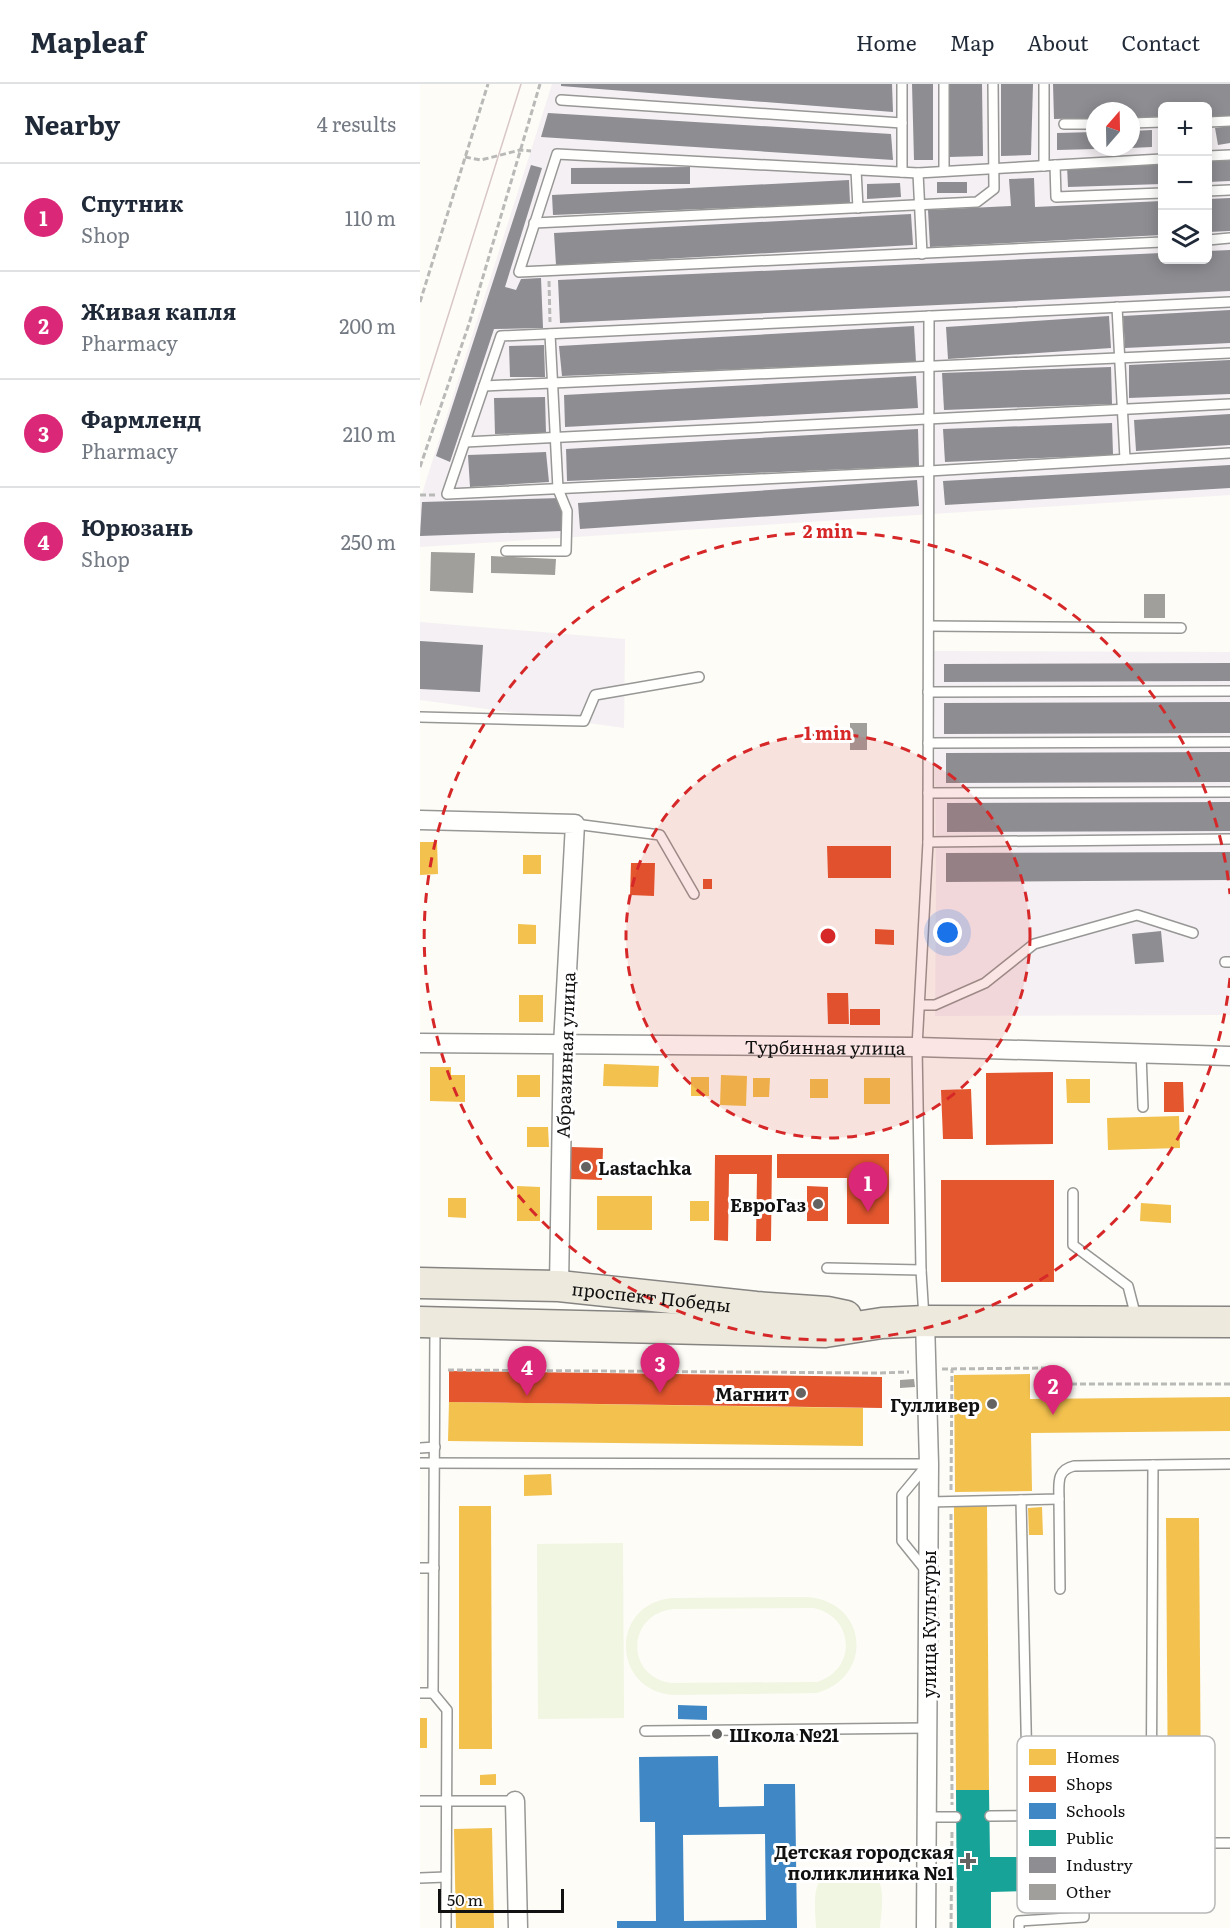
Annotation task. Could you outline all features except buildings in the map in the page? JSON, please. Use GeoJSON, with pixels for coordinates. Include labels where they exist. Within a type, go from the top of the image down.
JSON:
{"type":"FeatureCollection","features":[{"type":"Feature","properties":{"kind":"main road","name":"проспект Победы"},"geometry":{"type":"LineString","coordinates":[[420,1283],[559,1286],[756,1307],[826,1312],[882,1323]]}},
{"type":"Feature","properties":{"kind":"main road","name":"проспект Победы"},"geometry":{"type":"LineString","coordinates":[[427,1322],[825,1332],[882,1323],[925,1321],[1230,1322]]}},
{"type":"Feature","properties":{"kind":"street"},"geometry":{"type":"LineString","coordinates":[[420,820],[575,824]]}},
{"type":"Feature","properties":{"kind":"street","name":"Абразивная улица"},"geometry":{"type":"LineString","coordinates":[[559,1286],[563,1045],[575,824]]}},
{"type":"Feature","properties":{"kind":"street","name":"Турбинная улица"},"geometry":{"type":"LineString","coordinates":[[420,1043],[917,1047],[1230,1056]]}},
{"type":"Feature","properties":{"kind":"street","name":"улица Культуры"},"geometry":{"type":"LineString","coordinates":[[925,1321],[928,1464],[926,1928]]}},
{"type":"Feature","properties":{"kind":"street"},"geometry":{"type":"LineString","coordinates":[[515,1801],[518,1928]]}},
{"type":"Feature","properties":{"kind":"lane"},"geometry":{"type":"LineString","coordinates":[[902,84],[902,172]]}},
{"type":"Feature","properties":{"kind":"lane"},"geometry":{"type":"LineString","coordinates":[[944,84],[944,171]]}},
{"type":"Feature","properties":{"kind":"lane"},"geometry":{"type":"LineString","coordinates":[[534,223],[976,202],[994,189],[993,84]]}},
{"type":"Feature","properties":{"kind":"lane"},"geometry":{"type":"LineString","coordinates":[[1044,84],[1044,166]]}},
{"type":"Feature","properties":{"kind":"lane"},"geometry":{"type":"LineString","coordinates":[[561,100],[902,123]]}},
{"type":"Feature","properties":{"kind":"lane"},"geometry":{"type":"LineString","coordinates":[[1212,122],[1230,121]]}},
{"type":"Feature","properties":{"kind":"lane"},"geometry":{"type":"LineString","coordinates":[[1140,123],[1158,122]]}},
{"type":"Feature","properties":{"kind":"lane"},"geometry":{"type":"LineString","coordinates":[[1064,124],[1086,124]]}},
{"type":"Feature","properties":{"kind":"lane"},"geometry":{"type":"LineString","coordinates":[[1158,159],[918,173],[557,154],[519,272],[1158,242]]}},
{"type":"Feature","properties":{"kind":"lane"},"geometry":{"type":"LineString","coordinates":[[1212,156],[1230,155]]}},
{"type":"Feature","properties":{"kind":"lane"},"geometry":{"type":"LineString","coordinates":[[1055,165],[1056,197],[1158,193]]}},
{"type":"Feature","properties":{"kind":"lane"},"geometry":{"type":"LineString","coordinates":[[856,170],[858,208]]}},
{"type":"Feature","properties":{"kind":"lane"},"geometry":{"type":"LineString","coordinates":[[918,173],[922,254]]}},
{"type":"Feature","properties":{"kind":"lane"},"geometry":{"type":"LineString","coordinates":[[1212,191],[1230,190]]}},
{"type":"Feature","properties":{"kind":"lane"},"geometry":{"type":"LineString","coordinates":[[1212,240],[1230,238]]}},
{"type":"Feature","properties":{"kind":"lane"},"geometry":{"type":"LineString","coordinates":[[1230,302],[501,336],[447,494],[929,471],[1230,453]]}},
{"type":"Feature","properties":{"kind":"lane"},"geometry":{"type":"LineString","coordinates":[[1117,307],[1125,459]]}},
{"type":"Feature","properties":{"kind":"lane"},"geometry":{"type":"LineString","coordinates":[[925,1321],[921,1270],[917,1047],[928,842],[929,316]]}},
{"type":"Feature","properties":{"kind":"lane"},"geometry":{"type":"LineString","coordinates":[[506,551],[566,551],[567,511],[558,489],[550,334]]}},
{"type":"Feature","properties":{"kind":"lane"},"geometry":{"type":"LineString","coordinates":[[484,386],[1230,353]]}},
{"type":"Feature","properties":{"kind":"lane"},"geometry":{"type":"LineString","coordinates":[[465,442],[1230,404]]}},
{"type":"Feature","properties":{"kind":"lane"},"geometry":{"type":"LineString","coordinates":[[929,626],[1181,628]]}},
{"type":"Feature","properties":{"kind":"lane"},"geometry":{"type":"LineString","coordinates":[[420,717],[584,721],[595,695],[699,677]]}},
{"type":"Feature","properties":{"kind":"lane"},"geometry":{"type":"LineString","coordinates":[[928,692],[1230,691]]}},
{"type":"Feature","properties":{"kind":"lane"},"geometry":{"type":"LineString","coordinates":[[928,743],[1230,742]]}},
{"type":"Feature","properties":{"kind":"lane"},"geometry":{"type":"LineString","coordinates":[[928,793],[1230,792]]}},
{"type":"Feature","properties":{"kind":"lane"},"geometry":{"type":"LineString","coordinates":[[575,824],[660,835],[694,894]]}},
{"type":"Feature","properties":{"kind":"lane"},"geometry":{"type":"LineString","coordinates":[[928,842],[1230,839]]}},
{"type":"Feature","properties":{"kind":"lane"},"geometry":{"type":"LineString","coordinates":[[920,1005],[935,1005],[985,983],[1034,944],[1137,915],[1193,933]]}},
{"type":"Feature","properties":{"kind":"lane"},"geometry":{"type":"LineString","coordinates":[[1141,1053],[1143,1107]]}},
{"type":"Feature","properties":{"kind":"lane"},"geometry":{"type":"LineString","coordinates":[[1073,1193],[1073,1245],[1128,1286],[1137,1322]]}},
{"type":"Feature","properties":{"kind":"lane"},"geometry":{"type":"LineString","coordinates":[[827,1268],[921,1270]]}},
{"type":"Feature","properties":{"kind":"lane"},"geometry":{"type":"LineString","coordinates":[[427,1322],[435,1370],[433,1693],[447,1710],[446,1928]]}},
{"type":"Feature","properties":{"kind":"lane"},"geometry":{"type":"LineString","coordinates":[[420,1448],[435,1447]]}},
{"type":"Feature","properties":{"kind":"lane"},"geometry":{"type":"LineString","coordinates":[[420,1463],[928,1464]]}},
{"type":"Feature","properties":{"kind":"lane"},"geometry":{"type":"LineString","coordinates":[[928,1464],[902,1495],[902,1541],[928,1573]]}},
{"type":"Feature","properties":{"kind":"lane"},"geometry":{"type":"LineString","coordinates":[[1060,1589],[1059,1479],[1063,1471],[1070,1467],[1230,1464]]}},
{"type":"Feature","properties":{"kind":"lane"},"geometry":{"type":"LineString","coordinates":[[1151,1736],[1153,1465]]}},
{"type":"Feature","properties":{"kind":"lane"},"geometry":{"type":"LineString","coordinates":[[928,1502],[1059,1499]]}},
{"type":"Feature","properties":{"kind":"lane"},"geometry":{"type":"LineString","coordinates":[[1022,1500],[1026,1736]]}},
{"type":"Feature","properties":{"kind":"lane"},"geometry":{"type":"LineString","coordinates":[[420,1568],[434,1568]]}},
{"type":"Feature","properties":{"kind":"lane"},"geometry":{"type":"LineString","coordinates":[[420,1693],[433,1693]]}},
{"type":"Feature","properties":{"kind":"lane"},"geometry":{"type":"LineString","coordinates":[[645,1731],[927,1728]]}},
{"type":"Feature","properties":{"kind":"lane"},"geometry":{"type":"LineString","coordinates":[[420,1801],[515,1801]]}},
{"type":"Feature","properties":{"kind":"lane"},"geometry":{"type":"LineString","coordinates":[[990,1816],[1017,1816]]}},
{"type":"Feature","properties":{"kind":"lane"},"geometry":{"type":"LineString","coordinates":[[926,1817],[954,1817]]}},
{"type":"Feature","properties":{"kind":"lane"},"geometry":{"type":"LineString","coordinates":[[420,1878],[446,1877]]}},
{"type":"Feature","properties":{"kind":"lane"},"geometry":{"type":"LineString","coordinates":[[1019,1928],[1019,1921],[1084,1917],[1084,1913]]}},
{"type":"Feature","properties":{"kind":"path"},"geometry":{"type":"LineString","coordinates":[[420,302],[488,84]]}},
{"type":"Feature","properties":{"kind":"path"},"geometry":{"type":"LineString","coordinates":[[420,467],[468,324],[540,84]]}},
{"type":"Feature","properties":{"kind":"path"},"geometry":{"type":"LineString","coordinates":[[465,157],[481,160],[520,150],[531,151]]}},
{"type":"Feature","properties":{"kind":"path"},"geometry":{"type":"LineString","coordinates":[[548,270],[550,334]]}},
{"type":"Feature","properties":{"kind":"path"},"geometry":{"type":"LineString","coordinates":[[435,1370],[877,1373],[952,1369],[1051,1368],[1052,1384],[1230,1384]]}},
{"type":"Feature","properties":{"kind":"path"},"geometry":{"type":"LineString","coordinates":[[951,1928],[954,1817],[952,1369]]}},
{"type":"Feature","properties":{"kind":"shaded area"},"geometry":{"type":"Polygon","coordinates":[[[552,84],[1230,84],[1230,495],[420,547],[420,500],[552,84]]]}},
{"type":"Feature","properties":{"kind":"shaded area"},"geometry":{"type":"Polygon","coordinates":[[[420,622],[625,639],[624,728],[420,700],[420,622]]]}},
{"type":"Feature","properties":{"kind":"shaded area"},"geometry":{"type":"Polygon","coordinates":[[[934,651],[1230,652],[1230,1015],[935,1016],[934,651]]]}},
{"type":"Feature","properties":{"kind":"green space"},"geometry":{"type":"Polygon","coordinates":[[[623,1543],[624,1718],[538,1719],[537,1544],[623,1543]]]}},
{"type":"Feature","properties":{"kind":"green space"},"geometry":{"type":"Polygon","coordinates":[[[807,1597],[827,1602],[842,1611],[852,1625],[856,1640],[855,1656],[848,1671],[836,1684],[817,1693],[675,1695],[654,1690],[639,1679],[629,1664],[626,1647],[629,1630],[637,1615],[652,1603],[673,1598],[807,1597]],[[814,1608],[674,1609],[658,1613],[647,1621],[640,1632],[637,1645],[639,1658],[645,1669],[656,1678],[671,1683],[817,1682],[830,1676],[839,1667],[846,1644],[844,1632],[828,1613],[814,1608]]]}},
{"type":"Feature","properties":{"kind":"green space"},"geometry":{"type":"Polygon","coordinates":[[[832,1872],[866,1872],[878,1880],[882,1895],[880,1928],[816,1928],[815,1895],[817,1888],[825,1875],[832,1872]]]}},
{"type":"Feature","properties":{"kind":"tram line"},"geometry":{"type":"LineString","coordinates":[[420,405],[521,84]]}},
{"type":"Feature","properties":{"kind":"place","name":"Lastachka"},"geometry":{"type":"Point","coordinates":[586,1167]}},
{"type":"Feature","properties":{"kind":"place","name":"ЕвроГаз"},"geometry":{"type":"Point","coordinates":[818,1204]}},
{"type":"Feature","properties":{"kind":"place","name":"Спутник"},"geometry":{"type":"Point","coordinates":[868,1212]}},
{"type":"Feature","properties":{"kind":"place","name":"Фармленд"},"geometry":{"type":"Point","coordinates":[660,1393]}},
{"type":"Feature","properties":{"kind":"place","name":"Магнит"},"geometry":{"type":"Point","coordinates":[801,1393]}},
{"type":"Feature","properties":{"kind":"place","name":"Юрюзань"},"geometry":{"type":"Point","coordinates":[527,1396]}},
{"type":"Feature","properties":{"kind":"place","name":"Гулливер"},"geometry":{"type":"Point","coordinates":[992,1404]}},
{"type":"Feature","properties":{"kind":"place","name":"Живая капля"},"geometry":{"type":"Point","coordinates":[1053,1415]}},
{"type":"Feature","properties":{"kind":"place","name":"Школа №21"},"geometry":{"type":"Point","coordinates":[717,1734]}},
{"type":"Feature","properties":{"kind":"place","name":"Детская городская поликлиника №1"},"geometry":{"type":"Point","coordinates":[968,1861]}}]}
